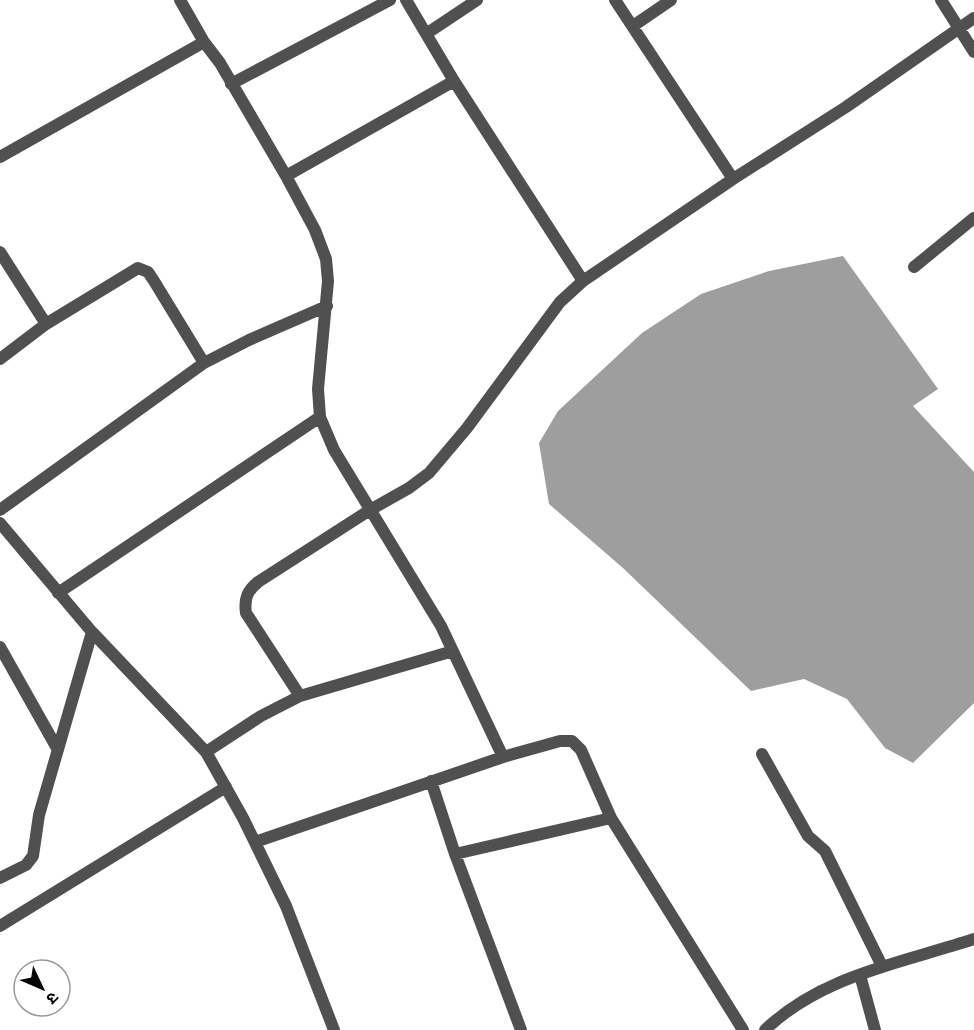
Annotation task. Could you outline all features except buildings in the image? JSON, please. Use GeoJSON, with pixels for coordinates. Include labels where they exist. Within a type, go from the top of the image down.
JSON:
{"type":"FeatureCollection","features":[{"type":"Feature","properties":{"kind":"street"},"geometry":{"type":"LineString","coordinates":[[180,0],[286,176],[315,230],[326,259],[327,306],[318,389],[320,417],[334,450],[427,602],[503,757]]}},
{"type":"Feature","properties":{"kind":"street"},"geometry":{"type":"LineString","coordinates":[[231,84],[390,0]]}},
{"type":"Feature","properties":{"kind":"street"},"geometry":{"type":"LineString","coordinates":[[406,0],[454,81],[583,281]]}},
{"type":"Feature","properties":{"kind":"street"},"geometry":{"type":"LineString","coordinates":[[426,34],[477,0]]}},
{"type":"Feature","properties":{"kind":"street"},"geometry":{"type":"LineString","coordinates":[[615,0],[733,180]]}},
{"type":"Feature","properties":{"kind":"street"},"geometry":{"type":"LineString","coordinates":[[633,26],[670,0]]}},
{"type":"Feature","properties":{"kind":"street"},"geometry":{"type":"LineString","coordinates":[[941,0],[974,52]]}},
{"type":"Feature","properties":{"kind":"street"},"geometry":{"type":"LineString","coordinates":[[300,696],[246,613],[244,604],[248,591],[258,582],[370,510],[409,488],[429,473],[448,453],[560,302],[583,281],[846,107],[974,18]]}},
{"type":"Feature","properties":{"kind":"street"},"geometry":{"type":"LineString","coordinates":[[0,157],[204,42]]}},
{"type":"Feature","properties":{"kind":"street"},"geometry":{"type":"LineString","coordinates":[[286,176],[454,81]]}},
{"type":"Feature","properties":{"kind":"street"},"geometry":{"type":"LineString","coordinates":[[914,267],[974,218]]}},
{"type":"Feature","properties":{"kind":"street"},"geometry":{"type":"LineString","coordinates":[[0,252],[4,268],[46,324]]}},
{"type":"Feature","properties":{"kind":"street"},"geometry":{"type":"LineString","coordinates":[[0,359],[46,324],[138,268],[148,272],[204,363]]}},
{"type":"Feature","properties":{"kind":"street"},"geometry":{"type":"LineString","coordinates":[[0,510],[204,363],[234,347],[327,306]]}},
{"type":"Feature","properties":{"kind":"street"},"geometry":{"type":"LineString","coordinates":[[58,593],[320,417]]}},
{"type":"Feature","properties":{"kind":"street"},"geometry":{"type":"LineString","coordinates":[[0,523],[92,632],[206,752],[255,842],[286,906],[334,1030]]}},
{"type":"Feature","properties":{"kind":"street"},"geometry":{"type":"LineString","coordinates":[[0,878],[26,865],[33,856],[39,815],[92,632]]}},
{"type":"Feature","properties":{"kind":"street"},"geometry":{"type":"LineString","coordinates":[[0,647],[58,750]]}},
{"type":"Feature","properties":{"kind":"street"},"geometry":{"type":"LineString","coordinates":[[206,752],[261,716],[300,696],[453,651]]}},
{"type":"Feature","properties":{"kind":"street"},"geometry":{"type":"LineString","coordinates":[[255,842],[503,757],[560,741],[572,741],[581,750],[611,819],[743,1030]]}},
{"type":"Feature","properties":{"kind":"street"},"geometry":{"type":"LineString","coordinates":[[762,754],[808,836],[825,851],[882,966]]}},
{"type":"Feature","properties":{"kind":"street"},"geometry":{"type":"LineString","coordinates":[[432,782],[455,854],[520,1030]]}},
{"type":"Feature","properties":{"kind":"street"},"geometry":{"type":"LineString","coordinates":[[0,926],[226,787]]}},
{"type":"Feature","properties":{"kind":"street"},"geometry":{"type":"LineString","coordinates":[[455,854],[611,819]]}},
{"type":"Feature","properties":{"kind":"street"},"geometry":{"type":"LineString","coordinates":[[765,1030],[783,1014],[825,988],[882,966],[974,939]]}},
{"type":"Feature","properties":{"kind":"street"},"geometry":{"type":"LineString","coordinates":[[860,975],[875,1030]]}},
{"type":"Feature","properties":{"kind":"shaded area"},"geometry":{"type":"Polygon","coordinates":[[[843,256],[938,389],[913,406],[974,472],[974,703],[913,763],[885,748],[847,699],[804,679],[751,691],[623,568],[549,504],[539,443],[558,411],[642,333],[701,294],[769,271],[843,256]]]}}]}
